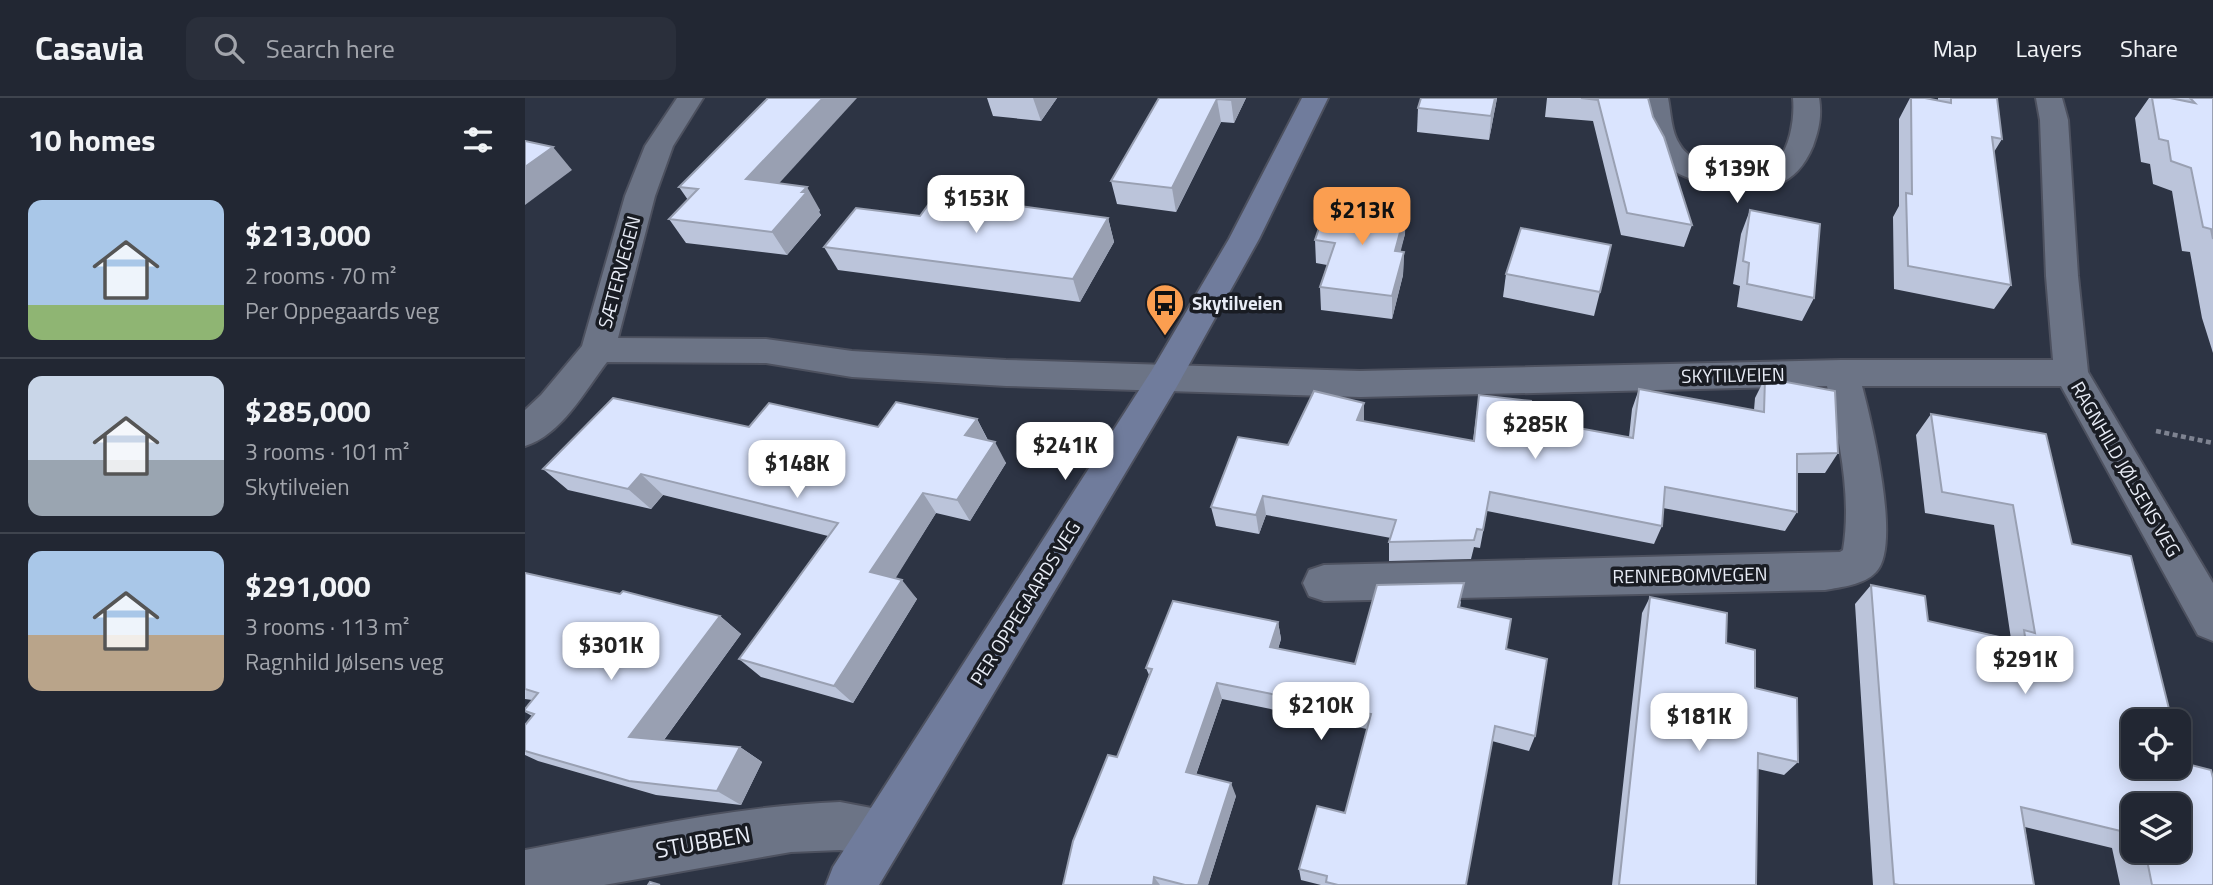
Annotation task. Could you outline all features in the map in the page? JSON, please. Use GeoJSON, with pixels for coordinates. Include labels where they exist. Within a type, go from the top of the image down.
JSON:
{"type":"FeatureCollection","features":[{"type":"Feature","properties":{"kind":"street","name":"SÆTERVEGEN"},"geometry":{"type":"LineString","coordinates":[[525,432],[554,405],[598,350],[640,196],[659,146],[690,98]]}},
{"type":"Feature","properties":{"kind":"street","name":"PER OPPEGAARDS VEG"},"geometry":{"type":"LineString","coordinates":[[851,885],[1164,379],[1256,218],[1315,98]]}},
{"type":"Feature","properties":{"kind":"street"},"geometry":{"type":"LineString","coordinates":[[1655,98],[1665,146],[1673,157],[1716,179],[1739,180],[1764,178],[1786,170],[1794,157],[1807,120],[1806,98]]}},
{"type":"Feature","properties":{"kind":"street","name":"RAGNHILD JØLSENS VEG"},"geometry":{"type":"LineString","coordinates":[[2049,98],[2054,120],[2062,276],[2071,373],[2213,622]]}},
{"type":"Feature","properties":{"kind":"street","name":"SKYTILVEIEN"},"geometry":{"type":"LineString","coordinates":[[598,350],[766,351],[852,364],[1164,379],[1360,384],[1840,373],[2071,373]]}},
{"type":"Feature","properties":{"kind":"street","name":"RENNEBOMVEGEN"},"geometry":{"type":"LineString","coordinates":[[1324,583],[1825,572],[1847,569],[1862,560],[1867,540],[1855,429],[1840,373]]}},
{"type":"Feature","properties":{"kind":"street","name":"STUBBEN"},"geometry":{"type":"LineString","coordinates":[[525,875],[791,828],[840,826],[882,834]]}},
{"type":"Feature","properties":{"kind":"building"},"geometry":{"type":"Polygon","coordinates":[[[768,98],[823,98],[746,179],[807,187],[802,192],[807,192],[772,232],[669,219],[698,189],[679,187],[768,98]]]}},
{"type":"Feature","properties":{"kind":"building"},"geometry":{"type":"Polygon","coordinates":[[[1159,98],[1232,98],[1217,99],[1172,188],[1111,181],[1159,98]]]}},
{"type":"Feature","properties":{"kind":"building"},"geometry":{"type":"Polygon","coordinates":[[[1421,98],[1495,98],[1491,116],[1418,108],[1421,98]]]}},
{"type":"Feature","properties":{"kind":"building"},"geometry":{"type":"Polygon","coordinates":[[[1581,98],[1648,98],[1653,117],[1664,137],[1692,225],[1627,213],[1598,100],[1581,98]]]}},
{"type":"Feature","properties":{"kind":"building"},"geometry":{"type":"Polygon","coordinates":[[[1911,98],[1951,103],[1951,98],[1997,98],[2002,139],[1992,137],[2011,285],[1908,266],[1906,193],[1912,194],[1911,98]]]}},
{"type":"Feature","properties":{"kind":"building"},"geometry":{"type":"Polygon","coordinates":[[[2152,98],[2195,103],[2190,98],[2213,98],[2213,239],[2211,229],[2203,227],[2191,168],[2171,161],[2168,141],[2159,139],[2152,98]]]}},
{"type":"Feature","properties":{"kind":"building"},"geometry":{"type":"Polygon","coordinates":[[[525,141],[553,147],[525,167],[525,141]]]}},
{"type":"Feature","properties":{"kind":"building"},"geometry":{"type":"Polygon","coordinates":[[[939,190],[994,197],[991,202],[1108,218],[1073,279],[824,247],[856,208],[920,216],[939,190]]]}},
{"type":"Feature","properties":{"kind":"building"},"geometry":{"type":"Polygon","coordinates":[[[1328,201],[1406,210],[1395,251],[1404,252],[1392,296],[1320,287],[1335,243],[1315,240],[1328,201]]]}},
{"type":"Feature","properties":{"kind":"building"},"geometry":{"type":"Polygon","coordinates":[[[1750,210],[1820,224],[1814,298],[1747,284],[1749,263],[1743,261],[1750,210]]]}},
{"type":"Feature","properties":{"kind":"building"},"geometry":{"type":"Polygon","coordinates":[[[1521,228],[1611,245],[1600,292],[1506,274],[1521,228]]]}},
{"type":"Feature","properties":{"kind":"building"},"geometry":{"type":"Polygon","coordinates":[[[1765,378],[1835,391],[1838,453],[1797,454],[1797,512],[1665,487],[1662,526],[1490,492],[1483,530],[1477,529],[1474,540],[1389,542],[1396,520],[1263,496],[1256,515],[1211,507],[1238,437],[1288,445],[1314,391],[1364,403],[1357,420],[1474,441],[1479,395],[1531,401],[1529,419],[1633,438],[1639,389],[1764,412],[1765,378]]]}},
{"type":"Feature","properties":{"kind":"building"},"geometry":{"type":"Polygon","coordinates":[[[613,398],[749,427],[769,403],[878,427],[896,402],[977,419],[965,435],[995,442],[957,500],[923,493],[870,572],[902,580],[834,686],[739,659],[838,523],[641,474],[628,489],[543,469],[613,398]]]}},
{"type":"Feature","properties":{"kind":"building"},"geometry":{"type":"Polygon","coordinates":[[[1931,414],[2046,434],[2072,544],[2131,556],[2169,709],[2121,709],[2121,779],[2191,779],[2191,765],[2211,770],[2213,885],[2152,885],[2148,863],[2191,863],[2191,793],[2121,793],[2121,831],[2021,807],[2034,885],[1894,884],[1871,585],[1925,596],[1928,621],[2026,643],[2024,630],[2035,633],[2013,505],[1942,492],[1931,414]]]}},
{"type":"Feature","properties":{"kind":"building"},"geometry":{"type":"Polygon","coordinates":[[[525,573],[620,594],[623,591],[720,616],[629,737],[740,747],[717,791],[629,781],[525,751],[525,725],[534,714],[525,709],[538,693],[525,689],[525,573]]]}},
{"type":"Feature","properties":{"kind":"building"},"geometry":{"type":"Polygon","coordinates":[[[1464,583],[1458,607],[1511,619],[1506,649],[1547,659],[1535,736],[1495,726],[1466,885],[1338,885],[1326,882],[1327,876],[1299,869],[1317,806],[1345,813],[1371,714],[1217,683],[1186,772],[1231,783],[1198,885],[1185,885],[1154,877],[1153,885],[1063,885],[1073,841],[1108,755],[1117,757],[1152,669],[1146,668],[1173,601],[1278,622],[1270,647],[1355,664],[1377,585],[1464,583]]]}},
{"type":"Feature","properties":{"kind":"building"},"geometry":{"type":"Polygon","coordinates":[[[1650,597],[1727,613],[1726,643],[1755,650],[1755,688],[1797,698],[1798,762],[1758,753],[1756,885],[1619,885],[1650,597]]]}},
{"type":"Feature","properties":{"kind":"place","name":"Skytilveien"},"geometry":{"type":"Point","coordinates":[1165,337]}}]}
